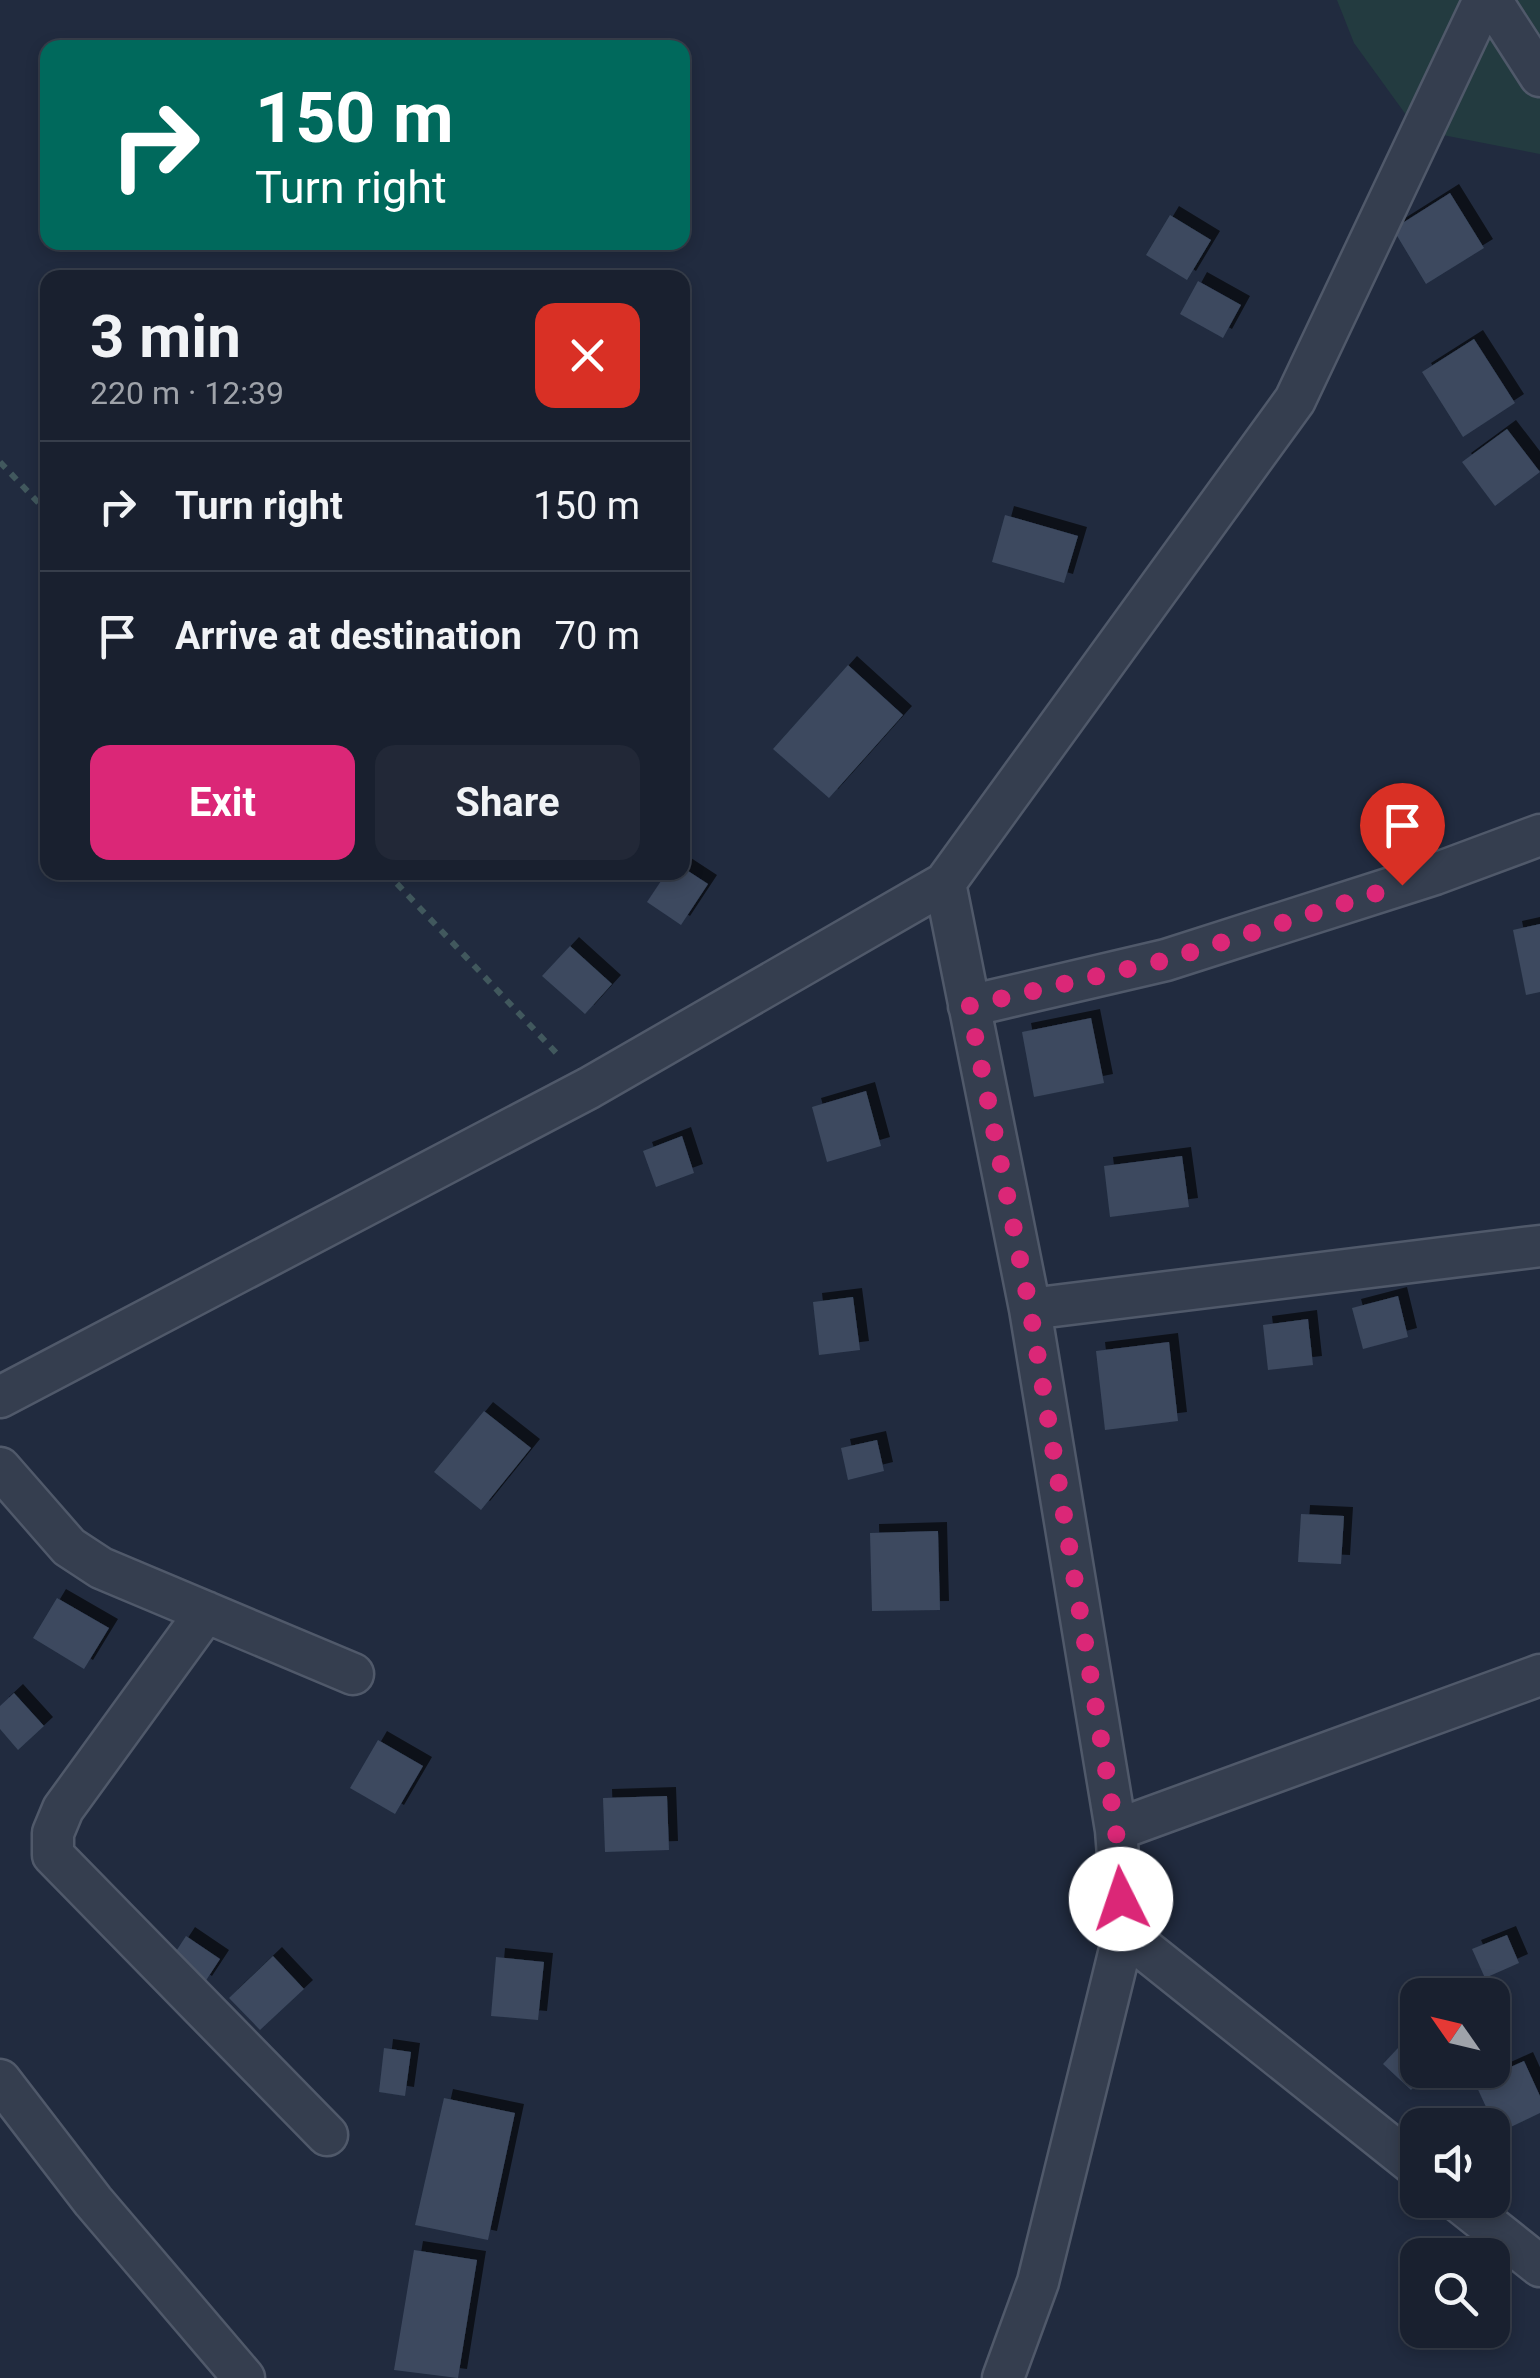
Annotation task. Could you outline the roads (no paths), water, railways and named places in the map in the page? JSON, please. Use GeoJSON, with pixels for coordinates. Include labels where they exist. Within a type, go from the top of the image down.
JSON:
{"type":"FeatureCollection","features":[{"type":"Feature","properties":{"kind":"street"},"geometry":{"type":"LineString","coordinates":[[0,1397],[589,1088],[944,883],[1295,400],[1473,8],[1540,76]]}},
{"type":"Feature","properties":{"kind":"street"},"geometry":{"type":"LineString","coordinates":[[969,1006],[1166,960],[1435,874],[1540,835]]}},
{"type":"Feature","properties":{"kind":"street"},"geometry":{"type":"LineString","coordinates":[[944,883],[1030,1309],[1116,1830],[1124,1933],[1038,2282],[1003,2378]]}},
{"type":"Feature","properties":{"kind":"street"},"geometry":{"type":"LineString","coordinates":[[1030,1309],[1540,1246]]}},
{"type":"Feature","properties":{"kind":"street"},"geometry":{"type":"LineString","coordinates":[[0,1468],[69,1546],[101,1568],[354,1674]]}},
{"type":"Feature","properties":{"kind":"street"},"geometry":{"type":"LineString","coordinates":[[206,1612],[64,1809],[53,1833],[53,1855],[327,2134]]}},
{"type":"Feature","properties":{"kind":"street"},"geometry":{"type":"LineString","coordinates":[[1116,1830],[1540,1675]]}},
{"type":"Feature","properties":{"kind":"street"},"geometry":{"type":"LineString","coordinates":[[1124,1933],[1400,2154]]}},
{"type":"Feature","properties":{"kind":"street"},"geometry":{"type":"LineString","coordinates":[[0,2080],[92,2202],[244,2378]]}},
{"type":"Feature","properties":{"kind":"street"},"geometry":{"type":"LineString","coordinates":[[1480,2218],[1540,2266]]}}]}
